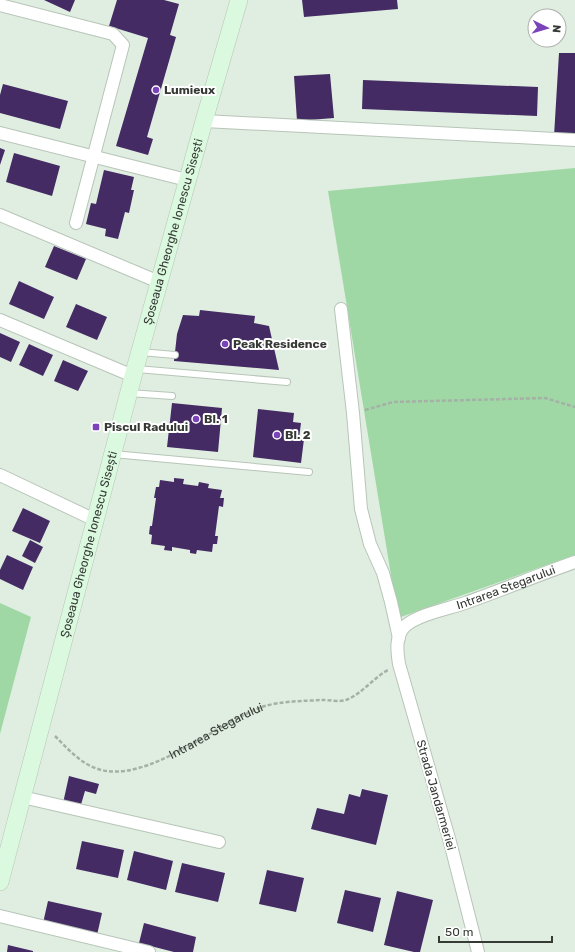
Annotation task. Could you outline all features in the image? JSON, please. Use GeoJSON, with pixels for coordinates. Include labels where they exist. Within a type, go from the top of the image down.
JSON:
{"type":"FeatureCollection","features":[{"type":"Feature","properties":{"kind":"main road","name":"Șoseaua Gheorghe Ionescu Sisești"},"geometry":{"type":"LineString","coordinates":[[0,882],[139,352],[239,0]]}},
{"type":"Feature","properties":{"kind":"street"},"geometry":{"type":"LineString","coordinates":[[0,5],[113,34],[122,45],[76,223]]}},
{"type":"Feature","properties":{"kind":"street"},"geometry":{"type":"LineString","coordinates":[[204,121],[575,140]]}},
{"type":"Feature","properties":{"kind":"street"},"geometry":{"type":"LineString","coordinates":[[0,133],[187,180]]}},
{"type":"Feature","properties":{"kind":"street"},"geometry":{"type":"LineString","coordinates":[[0,215],[158,282]]}},
{"type":"Feature","properties":{"kind":"street","name":"Strada Jandarmeriei"},"geometry":{"type":"LineString","coordinates":[[342,309],[361,509],[370,544],[383,573],[391,602],[398,638],[396,647],[399,664],[450,842],[478,952]]}},
{"type":"Feature","properties":{"kind":"street"},"geometry":{"type":"LineString","coordinates":[[0,320],[134,372]]}},
{"type":"Feature","properties":{"kind":"street"},"geometry":{"type":"LineString","coordinates":[[0,475],[95,520]]}},
{"type":"Feature","properties":{"kind":"street","name":"Intrarea Stegarului"},"geometry":{"type":"LineString","coordinates":[[398,638],[405,626],[418,619],[575,562]]}},
{"type":"Feature","properties":{"kind":"street"},"geometry":{"type":"LineString","coordinates":[[22,797],[219,842]]}},
{"type":"Feature","properties":{"kind":"street"},"geometry":{"type":"LineString","coordinates":[[0,916],[149,952]]}},
{"type":"Feature","properties":{"kind":"lane"},"geometry":{"type":"LineString","coordinates":[[139,352],[175,355]]}},
{"type":"Feature","properties":{"kind":"lane"},"geometry":{"type":"LineString","coordinates":[[134,372],[286,382]]}},
{"type":"Feature","properties":{"kind":"lane"},"geometry":{"type":"LineString","coordinates":[[128,393],[172,396]]}},
{"type":"Feature","properties":{"kind":"lane"},"geometry":{"type":"LineString","coordinates":[[112,454],[308,472]]}},
{"type":"Feature","properties":{"kind":"path"},"geometry":{"type":"LineString","coordinates":[[353,413],[393,402],[545,398],[575,407]]}},
{"type":"Feature","properties":{"kind":"path","name":"Intrarea Stegarului"},"geometry":{"type":"LineString","coordinates":[[41,723],[66,748],[83,762],[98,769],[115,772],[130,771],[146,766],[190,745],[250,711],[267,705],[312,700],[345,701],[385,672],[399,664]]}},
{"type":"Feature","properties":{"kind":"green space"},"geometry":{"type":"Polygon","coordinates":[[[575,168],[575,555],[398,618],[328,191],[575,168]]]}},
{"type":"Feature","properties":{"kind":"green space"},"geometry":{"type":"Polygon","coordinates":[[[0,603],[31,617],[0,734],[0,603]]]}},
{"type":"Feature","properties":{"kind":"building"},"geometry":{"type":"Polygon","coordinates":[[[44,0],[75,0],[70,12],[44,0]]]}},
{"type":"Feature","properties":{"kind":"building"},"geometry":{"type":"Polygon","coordinates":[[[117,0],[164,0],[179,4],[170,35],[176,37],[147,137],[153,139],[148,155],[116,146],[148,38],[109,26],[117,0]]]}},
{"type":"Feature","properties":{"kind":"building"},"geometry":{"type":"Polygon","coordinates":[[[302,0],[397,0],[398,9],[304,17],[302,0]]]}},
{"type":"Feature","properties":{"kind":"building"},"geometry":{"type":"Polygon","coordinates":[[[559,53],[575,53],[575,137],[554,136],[559,53]]]}},
{"type":"Feature","properties":{"kind":"building"},"geometry":{"type":"Polygon","coordinates":[[[330,74],[334,118],[297,121],[294,76],[330,74]]]}},
{"type":"Feature","properties":{"kind":"building"},"geometry":{"type":"Polygon","coordinates":[[[363,80],[538,87],[537,116],[362,109],[363,80]]]}},
{"type":"Feature","properties":{"kind":"building"},"geometry":{"type":"Polygon","coordinates":[[[3,84],[68,101],[60,129],[0,113],[0,95],[3,84]]]}},
{"type":"Feature","properties":{"kind":"building"},"geometry":{"type":"Polygon","coordinates":[[[0,148],[5,150],[0,165],[0,148]]]}},
{"type":"Feature","properties":{"kind":"building"},"geometry":{"type":"Polygon","coordinates":[[[14,153],[60,166],[52,196],[6,182],[14,153]]]}},
{"type":"Feature","properties":{"kind":"building"},"geometry":{"type":"Polygon","coordinates":[[[104,170],[134,177],[131,190],[134,190],[129,213],[125,212],[118,239],[105,236],[106,229],[86,224],[91,203],[96,204],[104,170]]]}},
{"type":"Feature","properties":{"kind":"building"},"geometry":{"type":"Polygon","coordinates":[[[54,246],[86,259],[77,280],[45,267],[54,246]]]}},
{"type":"Feature","properties":{"kind":"building"},"geometry":{"type":"Polygon","coordinates":[[[19,281],[54,297],[44,319],[9,304],[19,281]]]}},
{"type":"Feature","properties":{"kind":"building"},"geometry":{"type":"Polygon","coordinates":[[[76,304],[107,317],[97,340],[66,327],[76,304]]]}},
{"type":"Feature","properties":{"kind":"building","name":"Peak Residence"},"geometry":{"type":"Polygon","coordinates":[[[200,310],[255,316],[254,323],[269,326],[279,370],[174,361],[177,334],[183,315],[199,316],[200,310]]]}},
{"type":"Feature","properties":{"kind":"building"},"geometry":{"type":"Polygon","coordinates":[[[0,333],[20,342],[11,362],[0,357],[0,333]]]}},
{"type":"Feature","properties":{"kind":"building"},"geometry":{"type":"Polygon","coordinates":[[[29,344],[53,355],[43,376],[19,365],[29,344]]]}},
{"type":"Feature","properties":{"kind":"building"},"geometry":{"type":"Polygon","coordinates":[[[63,360],[88,371],[78,391],[54,381],[63,360]]]}},
{"type":"Feature","properties":{"kind":"building","name":"Bl. 1"},"geometry":{"type":"Polygon","coordinates":[[[172,403],[222,408],[218,452],[167,447],[172,403]]]}},
{"type":"Feature","properties":{"kind":"building","name":"Bl. 2"},"geometry":{"type":"Polygon","coordinates":[[[258,409],[294,413],[293,422],[301,423],[299,438],[304,439],[301,463],[253,457],[258,409]]]}},
{"type":"Feature","properties":{"kind":"building"},"geometry":{"type":"Polygon","coordinates":[[[174,478],[184,479],[183,484],[198,486],[199,482],[209,484],[208,488],[222,490],[220,498],[224,498],[223,507],[219,506],[215,536],[218,536],[217,544],[213,544],[212,552],[197,550],[196,554],[190,553],[190,550],[172,547],[172,551],[164,550],[165,546],[151,544],[152,535],[149,534],[150,526],[152,526],[156,487],[159,487],[160,480],[174,482],[174,478]]]}},
{"type":"Feature","properties":{"kind":"building"},"geometry":{"type":"Polygon","coordinates":[[[23,508],[50,521],[40,543],[12,531],[23,508]]]}},
{"type":"Feature","properties":{"kind":"building"},"geometry":{"type":"Polygon","coordinates":[[[30,540],[43,547],[35,563],[22,556],[30,540]]]}},
{"type":"Feature","properties":{"kind":"building"},"geometry":{"type":"Polygon","coordinates":[[[7,555],[33,567],[23,590],[0,579],[0,570],[7,555]]]}},
{"type":"Feature","properties":{"kind":"building"},"geometry":{"type":"Polygon","coordinates":[[[69,776],[99,784],[96,794],[85,791],[80,808],[63,803],[69,776]]]}},
{"type":"Feature","properties":{"kind":"building"},"geometry":{"type":"Polygon","coordinates":[[[362,789],[388,795],[376,845],[311,829],[317,808],[344,814],[349,794],[360,797],[362,789]]]}},
{"type":"Feature","properties":{"kind":"building"},"geometry":{"type":"Polygon","coordinates":[[[82,841],[124,850],[118,878],[76,869],[82,841]]]}},
{"type":"Feature","properties":{"kind":"building"},"geometry":{"type":"Polygon","coordinates":[[[134,851],[173,861],[166,890],[127,880],[134,851]]]}},
{"type":"Feature","properties":{"kind":"building"},"geometry":{"type":"Polygon","coordinates":[[[182,863],[225,873],[218,902],[175,892],[182,863]]]}},
{"type":"Feature","properties":{"kind":"building"},"geometry":{"type":"Polygon","coordinates":[[[267,870],[304,878],[296,912],[259,904],[267,870]]]}},
{"type":"Feature","properties":{"kind":"building"},"geometry":{"type":"Polygon","coordinates":[[[345,890],[381,898],[373,932],[337,923],[345,890]]]}},
{"type":"Feature","properties":{"kind":"building"},"geometry":{"type":"Polygon","coordinates":[[[397,891],[433,900],[420,952],[384,945],[397,891]]]}},
{"type":"Feature","properties":{"kind":"building"},"geometry":{"type":"Polygon","coordinates":[[[48,901],[102,913],[97,935],[43,923],[48,901]]]}},
{"type":"Feature","properties":{"kind":"building"},"geometry":{"type":"Polygon","coordinates":[[[144,923],[196,937],[193,952],[174,952],[139,943],[144,923]]]}},
{"type":"Feature","properties":{"kind":"building"},"geometry":{"type":"Polygon","coordinates":[[[8,945],[33,951],[33,952],[7,952],[8,945]]]}},
{"type":"Feature","properties":{"kind":"place","name":"Lumieux"},"geometry":{"type":"Point","coordinates":[156,90]}},
{"type":"Feature","properties":{"kind":"place","name":"Peak Residence"},"geometry":{"type":"Point","coordinates":[225,344]}},
{"type":"Feature","properties":{"kind":"place","name":"Bl. 1"},"geometry":{"type":"Point","coordinates":[196,419]}},
{"type":"Feature","properties":{"kind":"place","name":"Piscul Radului"},"geometry":{"type":"Point","coordinates":[96,427]}},
{"type":"Feature","properties":{"kind":"place","name":"Bl. 2"},"geometry":{"type":"Point","coordinates":[277,435]}}]}
